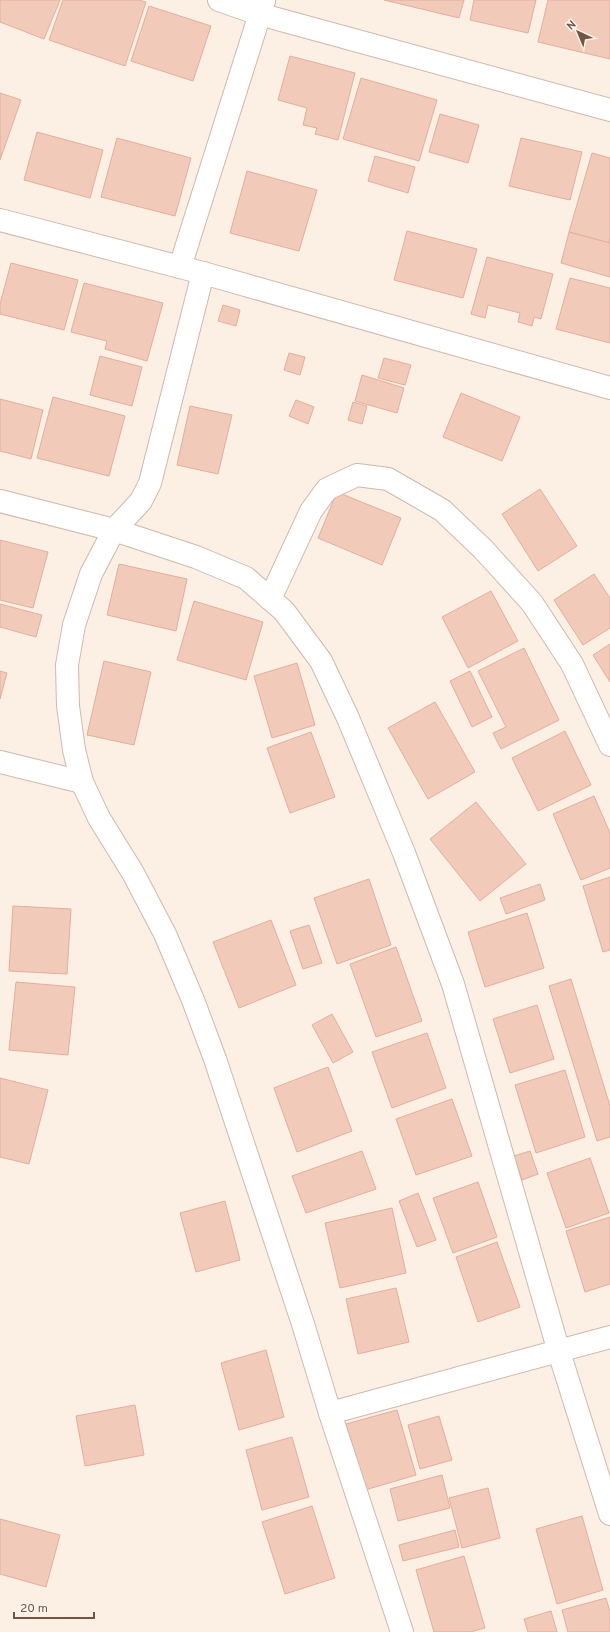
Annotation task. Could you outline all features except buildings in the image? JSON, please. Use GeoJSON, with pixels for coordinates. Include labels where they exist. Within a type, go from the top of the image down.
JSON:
{"type":"FeatureCollection","features":[{"type":"Feature","properties":{"kind":"street"},"geometry":{"type":"LineString","coordinates":[[219,0],[262,7],[610,110]]}},
{"type":"Feature","properties":{"kind":"street"},"geometry":{"type":"LineString","coordinates":[[180,267],[262,7]]}},
{"type":"Feature","properties":{"kind":"street"},"geometry":{"type":"LineString","coordinates":[[0,220],[203,273],[610,388]]}},
{"type":"Feature","properties":{"kind":"street"},"geometry":{"type":"LineString","coordinates":[[203,273],[150,482],[141,501],[114,530],[92,574],[74,625],[67,665],[68,706],[74,750],[82,782],[99,818],[133,873],[165,934],[193,1000],[263,1200],[402,1632]]}},
{"type":"Feature","properties":{"kind":"street"},"geometry":{"type":"LineString","coordinates":[[270,599],[311,510],[327,489],[357,475],[388,479],[442,510],[484,548],[532,603],[572,664],[610,745]]}},
{"type":"Feature","properties":{"kind":"street"},"geometry":{"type":"LineString","coordinates":[[0,501],[114,530],[196,557],[246,578],[284,611],[321,661],[348,718],[404,853],[453,984],[559,1352],[610,1514]]}},
{"type":"Feature","properties":{"kind":"street"},"geometry":{"type":"LineString","coordinates":[[0,762],[82,782]]}},
{"type":"Feature","properties":{"kind":"street"},"geometry":{"type":"LineString","coordinates":[[330,1412],[559,1352],[610,1337]]}}]}
